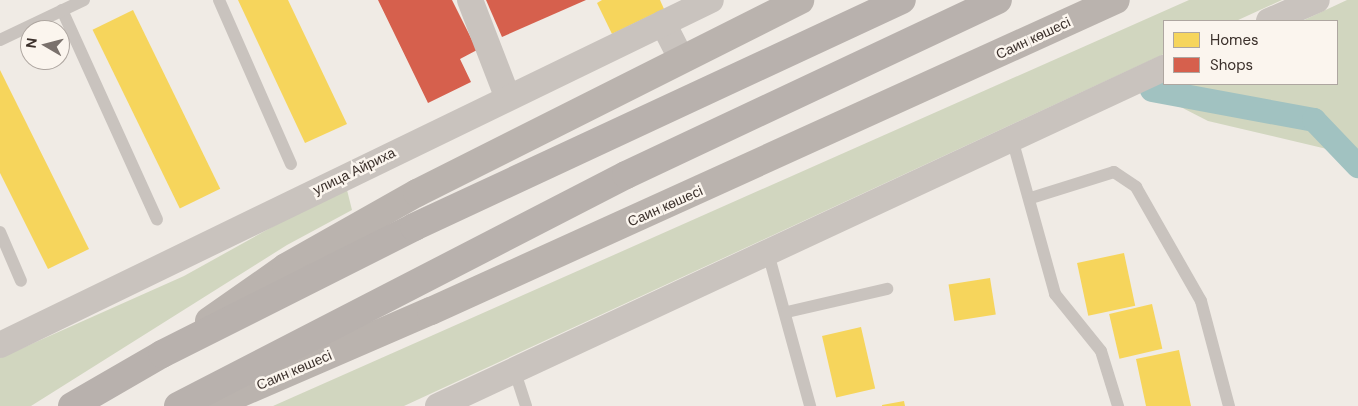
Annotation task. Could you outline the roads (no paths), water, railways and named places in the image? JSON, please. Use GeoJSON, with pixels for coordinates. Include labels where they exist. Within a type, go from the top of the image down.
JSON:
{"type":"FeatureCollection","features":[{"type":"Feature","properties":{"kind":"main road"},"geometry":{"type":"LineString","coordinates":[[162,354],[286,267],[680,57],[800,0]]}},
{"type":"Feature","properties":{"kind":"main road"},"geometry":{"type":"LineString","coordinates":[[72,406],[162,354],[414,227],[902,0]]}},
{"type":"Feature","properties":{"kind":"main road","name":"Саин көшесі"},"geometry":{"type":"LineString","coordinates":[[178,406],[626,175],[998,0]]}},
{"type":"Feature","properties":{"kind":"main road","name":"Саин көшесі"},"geometry":{"type":"LineString","coordinates":[[211,406],[440,307],[1116,0]]}},
{"type":"Feature","properties":{"kind":"street"},"geometry":{"type":"LineString","coordinates":[[470,0],[508,96]]}},
{"type":"Feature","properties":{"kind":"street","name":"улица Айриха"},"geometry":{"type":"LineString","coordinates":[[0,345],[508,96],[711,0]]}},
{"type":"Feature","properties":{"kind":"street"},"geometry":{"type":"LineString","coordinates":[[1271,20],[1317,0]]}},
{"type":"Feature","properties":{"kind":"street"},"geometry":{"type":"LineString","coordinates":[[663,23],[680,57]]}},
{"type":"Feature","properties":{"kind":"street"},"geometry":{"type":"LineString","coordinates":[[438,406],[514,369],[768,253],[1011,135],[1163,68]]}},
{"type":"Feature","properties":{"kind":"lane"},"geometry":{"type":"LineString","coordinates":[[0,40],[84,0]]}},
{"type":"Feature","properties":{"kind":"lane"},"geometry":{"type":"LineString","coordinates":[[219,0],[291,164]]}},
{"type":"Feature","properties":{"kind":"lane"},"geometry":{"type":"LineString","coordinates":[[62,10],[157,219]]}},
{"type":"Feature","properties":{"kind":"lane"},"geometry":{"type":"LineString","coordinates":[[1011,135],[1031,198],[1055,294],[1100,352],[1118,406]]}},
{"type":"Feature","properties":{"kind":"lane"},"geometry":{"type":"LineString","coordinates":[[1031,198],[1114,172],[1136,187],[1201,301],[1229,406]]}},
{"type":"Feature","properties":{"kind":"lane"},"geometry":{"type":"LineString","coordinates":[[0,232],[21,281]]}},
{"type":"Feature","properties":{"kind":"lane"},"geometry":{"type":"LineString","coordinates":[[768,253],[787,312],[810,406]]}},
{"type":"Feature","properties":{"kind":"lane"},"geometry":{"type":"LineString","coordinates":[[787,312],[887,289]]}},
{"type":"Feature","properties":{"kind":"lane"},"geometry":{"type":"LineString","coordinates":[[514,369],[526,406]]}},
{"type":"Feature","properties":{"kind":"waterway"},"geometry":{"type":"LineString","coordinates":[[1152,90],[1314,120],[1358,166]]}}]}
